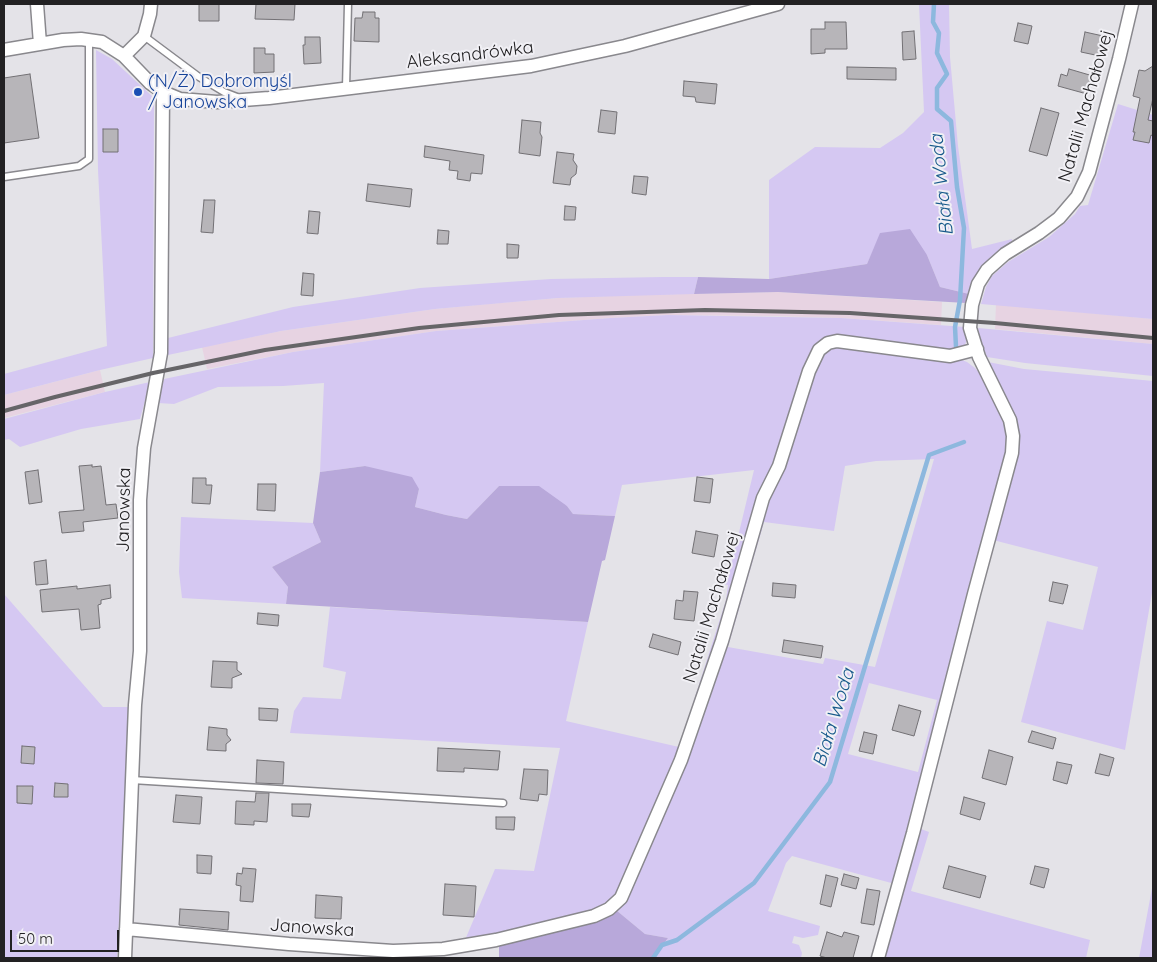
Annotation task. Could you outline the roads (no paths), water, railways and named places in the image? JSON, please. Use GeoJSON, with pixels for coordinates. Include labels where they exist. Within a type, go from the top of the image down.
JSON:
{"type":"FeatureCollection","features":[{"type":"Feature","properties":{"kind":"street"},"geometry":{"type":"LineString","coordinates":[[37,4],[40,44]]}},
{"type":"Feature","properties":{"kind":"street"},"geometry":{"type":"LineString","coordinates":[[124,56],[144,36],[151,4]]}},
{"type":"Feature","properties":{"kind":"street","name":"Aleksandrówka"},"geometry":{"type":"LineString","coordinates":[[88,40],[102,42],[110,46],[124,56],[150,83],[163,92],[180,99],[196,102],[246,100],[546,64],[625,46],[761,6],[778,4]]}},
{"type":"Feature","properties":{"kind":"street","name":"Natalii Machałowej"},"geometry":{"type":"LineString","coordinates":[[878,958],[913,833],[1012,453],[1013,436],[1010,420],[977,349],[970,328],[972,305],[978,284],[987,270],[1006,254],[1059,218],[1077,197],[1089,172],[1120,59],[1132,4]]}},
{"type":"Feature","properties":{"kind":"street"},"geometry":{"type":"LineString","coordinates":[[4,50],[40,44],[88,40]]}},
{"type":"Feature","properties":{"kind":"street","name":"Janowska"},"geometry":{"type":"LineString","coordinates":[[125,958],[135,705],[140,650],[140,500],[144,448],[161,353],[163,92]]}},
{"type":"Feature","properties":{"kind":"street","name":"Natalii Machałowej"},"geometry":{"type":"LineString","coordinates":[[496,940],[594,916],[609,909],[621,898],[682,760],[722,641],[763,498],[779,466],[809,371],[819,350],[828,343],[837,341],[950,356],[977,349]]}},
{"type":"Feature","properties":{"kind":"street","name":"Janowska"},"geometry":{"type":"LineString","coordinates":[[126,929],[298,945],[393,951],[443,949],[496,940]]}},
{"type":"Feature","properties":{"kind":"lane"},"geometry":{"type":"LineString","coordinates":[[346,88],[348,4]]}},
{"type":"Feature","properties":{"kind":"lane"},"geometry":{"type":"LineString","coordinates":[[144,36],[199,77],[224,92],[246,100]]}},
{"type":"Feature","properties":{"kind":"lane"},"geometry":{"type":"LineString","coordinates":[[4,177],[79,166],[89,159],[88,40]]}},
{"type":"Feature","properties":{"kind":"lane"},"geometry":{"type":"LineString","coordinates":[[132,780],[503,803]]}},
{"type":"Feature","properties":{"kind":"waterway","name":"Biała Woda"},"geometry":{"type":"LineString","coordinates":[[934,4],[933,22],[939,33],[937,53],[947,74],[937,88],[937,109],[951,121],[957,187],[964,228],[960,300],[955,327],[956,347]]}},
{"type":"Feature","properties":{"kind":"waterway","name":"Biała Woda"},"geometry":{"type":"LineString","coordinates":[[653,958],[662,945],[677,940],[754,883],[830,782],[929,455],[964,442]]}},
{"type":"Feature","properties":{"kind":"railway"},"geometry":{"type":"LineString","coordinates":[[4,411],[153,373],[265,350],[419,328],[559,315],[705,310],[850,313],[995,323],[1153,338]]}},
{"type":"Feature","properties":{"kind":"place","name":"(N/Ż) Dobromyśl / Janowska"},"geometry":{"type":"Point","coordinates":[138,92]}}]}
